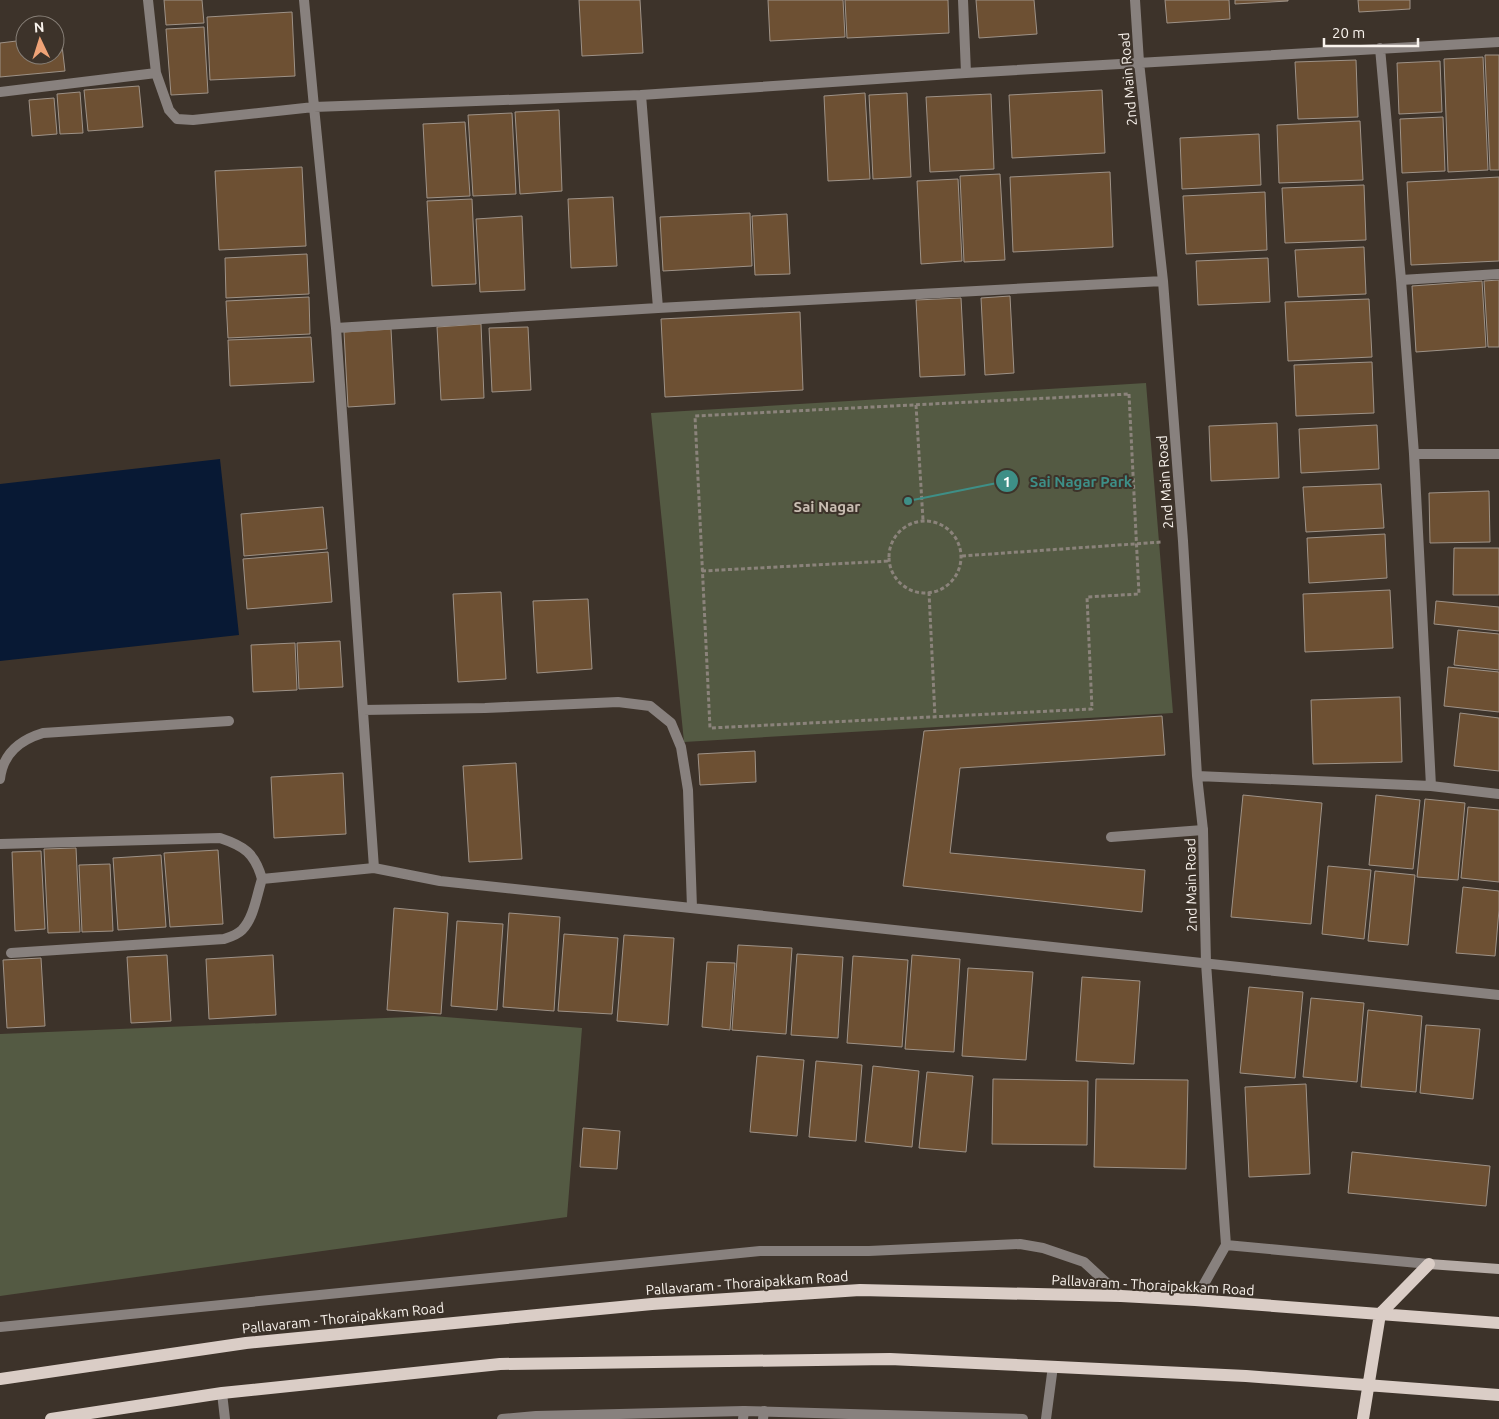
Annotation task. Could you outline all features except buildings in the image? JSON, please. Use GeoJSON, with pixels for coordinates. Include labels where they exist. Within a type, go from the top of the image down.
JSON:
{"type":"FeatureCollection","features":[{"type":"Feature","properties":{"kind":"main road"},"geometry":{"type":"LineString","coordinates":[[1364,1419],[1380,1314],[1429,1264]]}},
{"type":"Feature","properties":{"kind":"main road","name":"Pallavaram - Thoraipakkam Road"},"geometry":{"type":"LineString","coordinates":[[0,1379],[246,1342],[652,1304],[860,1290],[1121,1296],[1499,1323]]}},
{"type":"Feature","properties":{"kind":"main road"},"geometry":{"type":"LineString","coordinates":[[51,1419],[222,1393],[500,1364],[890,1359],[1246,1376],[1499,1395]]}},
{"type":"Feature","properties":{"kind":"street"},"geometry":{"type":"LineString","coordinates":[[148,0],[156,73],[169,110],[176,119],[193,120],[314,107],[641,95],[1139,62],[1499,42]]}},
{"type":"Feature","properties":{"kind":"street"},"geometry":{"type":"LineString","coordinates":[[304,0],[336,328],[374,868]]}},
{"type":"Feature","properties":{"kind":"street"},"geometry":{"type":"LineString","coordinates":[[963,0],[966,73]]}},
{"type":"Feature","properties":{"kind":"street","name":"2nd Main Road"},"geometry":{"type":"LineString","coordinates":[[1135,0],[1139,62],[1163,281],[1183,541],[1197,776],[1203,830],[1206,963],[1226,1245]]}},
{"type":"Feature","properties":{"kind":"street"},"geometry":{"type":"LineString","coordinates":[[1380,48],[1401,280],[1414,454],[1431,786]]}},
{"type":"Feature","properties":{"kind":"street"},"geometry":{"type":"LineString","coordinates":[[0,92],[156,73]]}},
{"type":"Feature","properties":{"kind":"street"},"geometry":{"type":"LineString","coordinates":[[641,95],[658,308]]}},
{"type":"Feature","properties":{"kind":"street"},"geometry":{"type":"LineString","coordinates":[[1401,280],[1499,274]]}},
{"type":"Feature","properties":{"kind":"street"},"geometry":{"type":"LineString","coordinates":[[336,328],[658,308],[1163,281]]}},
{"type":"Feature","properties":{"kind":"street"},"geometry":{"type":"LineString","coordinates":[[1414,454],[1499,454]]}},
{"type":"Feature","properties":{"kind":"street"},"geometry":{"type":"LineString","coordinates":[[363,710],[485,708],[618,702],[650,706],[671,723],[680,747],[688,790],[692,908]]}},
{"type":"Feature","properties":{"kind":"street"},"geometry":{"type":"LineString","coordinates":[[0,779],[10,752],[26,738],[43,733],[229,721]]}},
{"type":"Feature","properties":{"kind":"street"},"geometry":{"type":"LineString","coordinates":[[1197,776],[1431,786],[1499,794]]}},
{"type":"Feature","properties":{"kind":"street"},"geometry":{"type":"LineString","coordinates":[[1111,837],[1203,830]]}},
{"type":"Feature","properties":{"kind":"street"},"geometry":{"type":"LineString","coordinates":[[0,844],[220,838],[238,844],[252,855],[259,867],[262,878],[249,919],[242,930],[224,939],[11,953]]}},
{"type":"Feature","properties":{"kind":"street"},"geometry":{"type":"LineString","coordinates":[[262,878],[374,868],[440,881],[1499,995]]}},
{"type":"Feature","properties":{"kind":"street"},"geometry":{"type":"LineString","coordinates":[[0,1327],[760,1251],[869,1252],[1020,1244],[1043,1248],[1084,1262],[1121,1296]]}},
{"type":"Feature","properties":{"kind":"street"},"geometry":{"type":"LineString","coordinates":[[1195,1300],[1226,1245],[1429,1264],[1499,1268]]}},
{"type":"Feature","properties":{"kind":"street"},"geometry":{"type":"LineString","coordinates":[[1046,1419],[1053,1366]]}},
{"type":"Feature","properties":{"kind":"street"},"geometry":{"type":"LineString","coordinates":[[222,1393],[225,1419]]}},
{"type":"Feature","properties":{"kind":"street"},"geometry":{"type":"LineString","coordinates":[[502,1419],[536,1416],[764,1415],[1022,1419]]}},
{"type":"Feature","properties":{"kind":"path"},"geometry":{"type":"LineString","coordinates":[[1129,394],[1139,594],[1087,597],[1092,709],[710,728],[695,416],[916,405],[1129,394]]}},
{"type":"Feature","properties":{"kind":"path"},"geometry":{"type":"LineString","coordinates":[[916,405],[923,520]]}},
{"type":"Feature","properties":{"kind":"path"},"geometry":{"type":"LineString","coordinates":[[923,520],[945,527],[954,535],[960,545],[962,556],[960,568],[945,587],[933,593],[920,593],[908,589],[897,580],[890,569],[888,556],[891,542],[899,531],[910,524],[923,520]]}},
{"type":"Feature","properties":{"kind":"path"},"geometry":{"type":"LineString","coordinates":[[962,556],[1183,541]]}},
{"type":"Feature","properties":{"kind":"path"},"geometry":{"type":"LineString","coordinates":[[702,571],[889,561]]}},
{"type":"Feature","properties":{"kind":"path"},"geometry":{"type":"LineString","coordinates":[[929,592],[935,717]]}},
{"type":"Feature","properties":{"kind":"green space"},"geometry":{"type":"Polygon","coordinates":[[[1146,383],[1173,713],[684,742],[651,413],[1146,383]]]}},
{"type":"Feature","properties":{"kind":"green space"},"geometry":{"type":"Polygon","coordinates":[[[433,1016],[582,1028],[567,1217],[0,1296],[0,1034],[433,1016]]]}},
{"type":"Feature","properties":{"kind":"water"},"geometry":{"type":"Polygon","coordinates":[[[220,459],[239,635],[0,661],[0,484],[220,459]]]}},
{"type":"Feature","properties":{"kind":"place","name":"Sai Nagar Park"},"geometry":{"type":"Point","coordinates":[908,501]}},
{"type":"Feature","properties":{"kind":"district","name":"Sai Nagar"},"geometry":{"type":"Point","coordinates":[827,506]}}]}
